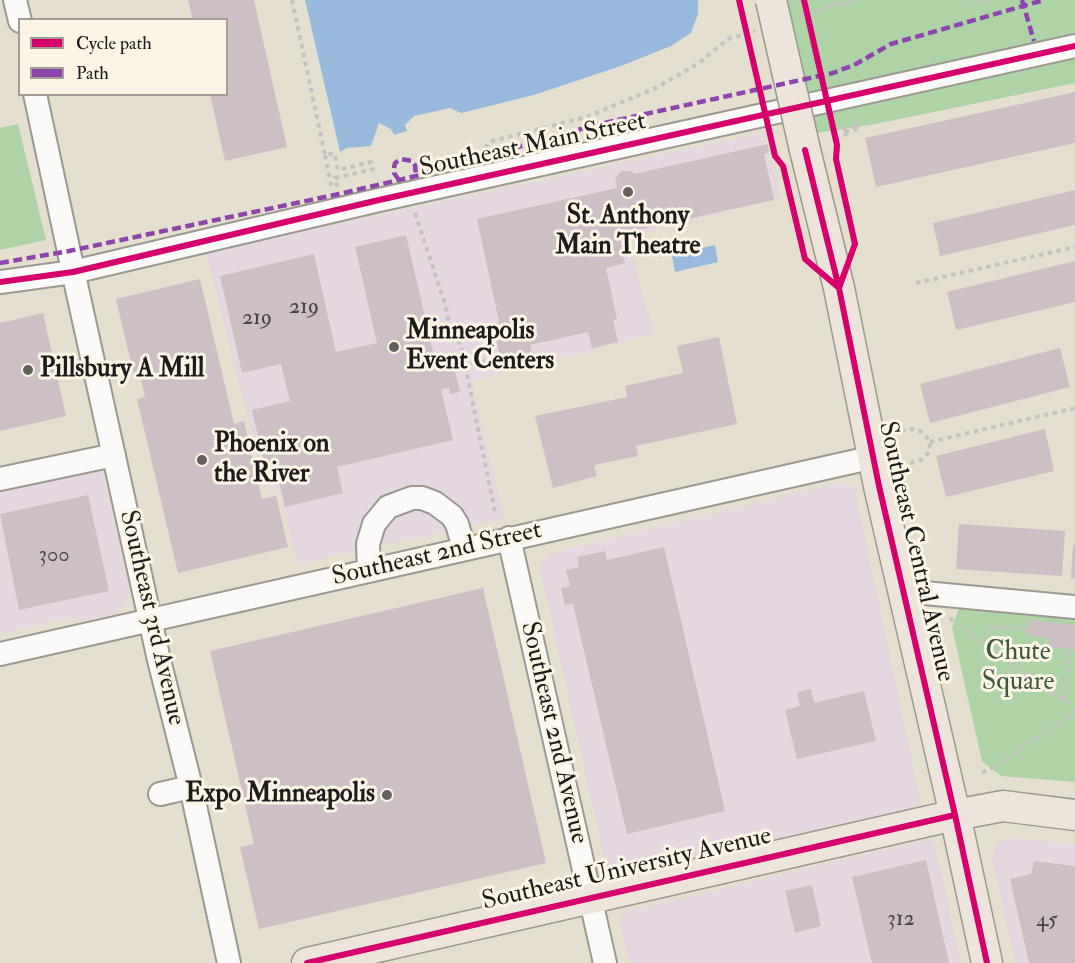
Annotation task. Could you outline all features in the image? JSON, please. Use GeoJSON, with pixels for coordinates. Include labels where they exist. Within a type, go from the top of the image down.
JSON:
{"type":"FeatureCollection","features":[{"type":"Feature","properties":{"kind":"main road","name":"Southeast Central Avenue"},"geometry":{"type":"LineString","coordinates":[[781,10],[805,150],[839,288],[903,591],[987,963]]}},
{"type":"Feature","properties":{"kind":"main road","name":"Southeast University Avenue"},"geometry":{"type":"LineString","coordinates":[[307,963],[955,815],[1003,806],[1075,814]]}},
{"type":"Feature","properties":{"kind":"street"},"geometry":{"type":"LineString","coordinates":[[15,0],[19,18]]}},
{"type":"Feature","properties":{"kind":"street","name":"Southeast Main Street"},"geometry":{"type":"LineString","coordinates":[[0,282],[73,272],[379,200],[1075,46]]}},
{"type":"Feature","properties":{"kind":"street","name":"Southeast 3rd Avenue"},"geometry":{"type":"LineString","coordinates":[[35,96],[229,963]]}},
{"type":"Feature","properties":{"kind":"street"},"geometry":{"type":"LineString","coordinates":[[0,479],[114,455]]}},
{"type":"Feature","properties":{"kind":"street","name":"Southeast 2nd Street"},"geometry":{"type":"LineString","coordinates":[[0,654],[874,457]]}},
{"type":"Feature","properties":{"kind":"street"},"geometry":{"type":"LineString","coordinates":[[369,570],[368,544],[374,524],[388,507],[412,498],[422,498],[435,503],[452,516],[457,524],[464,548]]}},
{"type":"Feature","properties":{"kind":"street","name":"Southeast 2nd Avenue"},"geometry":{"type":"LineString","coordinates":[[509,538],[605,963]]}},
{"type":"Feature","properties":{"kind":"street"},"geometry":{"type":"LineString","coordinates":[[903,591],[1075,607]]}},
{"type":"Feature","properties":{"kind":"street"},"geometry":{"type":"LineString","coordinates":[[160,794],[191,787]]}},
{"type":"Feature","properties":{"kind":"path"},"geometry":{"type":"LineString","coordinates":[[292,0],[332,194]]}},
{"type":"Feature","properties":{"kind":"path"},"geometry":{"type":"LineString","coordinates":[[781,10],[859,0]]}},
{"type":"Feature","properties":{"kind":"path"},"geometry":{"type":"LineString","coordinates":[[970,0],[993,0]]}},
{"type":"Feature","properties":{"kind":"path"},"geometry":{"type":"LineString","coordinates":[[807,12],[810,23]]}},
{"type":"Feature","properties":{"kind":"path"},"geometry":{"type":"LineString","coordinates":[[745,23],[750,46]]}},
{"type":"Feature","properties":{"kind":"path"},"geometry":{"type":"LineString","coordinates":[[480,158],[489,142],[586,117],[656,88],[699,63],[728,39],[759,30]]}},
{"type":"Feature","properties":{"kind":"path"},"geometry":{"type":"LineString","coordinates":[[845,131],[854,129],[859,120],[857,115]]}},
{"type":"Feature","properties":{"kind":"path"},"geometry":{"type":"LineString","coordinates":[[833,128],[837,143]]}},
{"type":"Feature","properties":{"kind":"path"},"geometry":{"type":"LineString","coordinates":[[837,143],[845,131],[856,128]]}},
{"type":"Feature","properties":{"kind":"path"},"geometry":{"type":"LineString","coordinates":[[325,156],[334,153],[338,170],[371,162],[373,169],[335,178],[339,194]]}},
{"type":"Feature","properties":{"kind":"path"},"geometry":{"type":"LineString","coordinates":[[415,213],[452,332],[460,345],[495,512]]}},
{"type":"Feature","properties":{"kind":"path"},"geometry":{"type":"LineString","coordinates":[[916,283],[1075,247]]}},
{"type":"Feature","properties":{"kind":"path"},"geometry":{"type":"LineString","coordinates":[[454,368],[500,357]]}},
{"type":"Feature","properties":{"kind":"path"},"geometry":{"type":"LineString","coordinates":[[930,442],[1075,408]]}},
{"type":"Feature","properties":{"kind":"path"},"geometry":{"type":"LineString","coordinates":[[901,431],[912,429],[923,432],[930,442],[929,452],[921,460],[910,463]]}},
{"type":"Feature","properties":{"kind":"path"},"geometry":{"type":"LineString","coordinates":[[950,618],[1075,708],[1072,714],[990,770],[982,772]]}},
{"type":"Feature","properties":{"kind":"path"},"geometry":{"type":"LineString","coordinates":[[1002,657],[1007,651],[991,638],[992,626],[1028,630]]}},
{"type":"Feature","properties":{"kind":"path"},"geometry":{"type":"LineString","coordinates":[[1063,700],[1068,649]]}},
{"type":"Feature","properties":{"kind":"shaded area"},"geometry":{"type":"Polygon","coordinates":[[[763,133],[781,197],[627,237],[654,334],[471,381],[505,518],[297,564],[279,489],[267,491],[206,252],[763,133]]]}},
{"type":"Feature","properties":{"kind":"shaded area"},"geometry":{"type":"Polygon","coordinates":[[[100,464],[130,593],[118,613],[83,622],[74,617],[0,633],[0,487],[100,464]]]}},
{"type":"Feature","properties":{"kind":"shaded area"},"geometry":{"type":"Polygon","coordinates":[[[842,482],[854,486],[920,799],[911,808],[618,873],[608,869],[540,568],[548,554],[842,482]]]}},
{"type":"Feature","properties":{"kind":"shaded area"},"geometry":{"type":"Polygon","coordinates":[[[1007,838],[1075,845],[1075,963],[1016,963],[992,859],[996,845],[1007,838]]]}},
{"type":"Feature","properties":{"kind":"shaded area"},"geometry":{"type":"Polygon","coordinates":[[[931,839],[935,844],[961,963],[629,963],[620,925],[622,917],[629,911],[931,839]]]}},
{"type":"Feature","properties":{"kind":"green space"},"geometry":{"type":"Polygon","coordinates":[[[784,0],[1075,0],[1075,83],[875,124],[810,134],[784,0]]]}},
{"type":"Feature","properties":{"kind":"green space"},"geometry":{"type":"Polygon","coordinates":[[[18,124],[46,240],[0,250],[0,128],[18,124]]]}},
{"type":"Feature","properties":{"kind":"green space","name":"Chute Square"},"geometry":{"type":"Polygon","coordinates":[[[960,606],[1075,617],[1075,782],[1001,776],[982,761],[952,627],[960,606]]]}},
{"type":"Feature","properties":{"kind":"water"},"geometry":{"type":"Polygon","coordinates":[[[305,0],[698,0],[698,14],[691,33],[671,46],[621,66],[534,95],[461,113],[450,108],[414,116],[405,125],[407,131],[394,135],[391,129],[379,123],[371,146],[347,148],[340,152],[305,0]]]}},
{"type":"Feature","properties":{"kind":"water"},"geometry":{"type":"Polygon","coordinates":[[[715,245],[718,262],[675,272],[672,255],[715,245]]]}},
{"type":"Feature","properties":{"kind":"building"},"geometry":{"type":"Polygon","coordinates":[[[188,0],[254,0],[287,147],[225,161],[210,96],[228,96],[228,18],[192,18],[188,0]]]}},
{"type":"Feature","properties":{"kind":"building"},"geometry":{"type":"Polygon","coordinates":[[[1075,92],[1075,143],[876,187],[865,138],[1075,92]]]}},
{"type":"Feature","properties":{"kind":"building"},"geometry":{"type":"Polygon","coordinates":[[[768,144],[769,152],[764,154],[774,200],[619,234],[625,263],[606,268],[617,319],[613,320],[618,342],[592,348],[588,332],[530,345],[533,359],[502,365],[492,323],[499,322],[477,219],[617,188],[615,180],[623,171],[631,171],[634,174],[768,144]]]}},
{"type":"Feature","properties":{"kind":"building"},"geometry":{"type":"Polygon","coordinates":[[[1075,190],[1075,225],[940,256],[933,223],[1075,190]]]}},
{"type":"Feature","properties":{"kind":"building"},"geometry":{"type":"Polygon","coordinates":[[[406,235],[436,365],[443,363],[441,357],[451,354],[460,392],[450,394],[449,388],[441,389],[453,440],[337,467],[343,493],[285,507],[278,478],[268,480],[252,410],[290,401],[281,364],[242,373],[220,276],[314,254],[336,352],[377,343],[355,247],[406,235]]]}},
{"type":"Feature","properties":{"kind":"building"},"geometry":{"type":"Polygon","coordinates":[[[1075,261],[1075,302],[956,330],[947,292],[1075,261]]]}},
{"type":"Feature","properties":{"kind":"building","name":"Phoenix on the River"},"geometry":{"type":"Polygon","coordinates":[[[200,279],[234,424],[244,421],[262,499],[276,496],[288,547],[178,573],[137,399],[145,397],[141,379],[135,380],[116,299],[200,279]]]}},
{"type":"Feature","properties":{"kind":"building","name":"Pillsbury A Mill"},"geometry":{"type":"Polygon","coordinates":[[[43,313],[66,416],[0,431],[0,323],[43,313]]]}},
{"type":"Feature","properties":{"kind":"building"},"geometry":{"type":"Polygon","coordinates":[[[719,337],[737,424],[636,446],[638,456],[594,465],[597,476],[553,488],[535,416],[627,397],[625,386],[683,373],[677,346],[719,337]]]}},
{"type":"Feature","properties":{"kind":"building"},"geometry":{"type":"Polygon","coordinates":[[[1060,348],[1070,387],[930,423],[920,384],[1060,348]]]}},
{"type":"Feature","properties":{"kind":"building"},"geometry":{"type":"Polygon","coordinates":[[[1045,429],[1054,471],[946,497],[936,456],[1045,429]]]}},
{"type":"Feature","properties":{"kind":"building"},"geometry":{"type":"Polygon","coordinates":[[[88,495],[109,591],[19,610],[0,514],[88,495]]]}},
{"type":"Feature","properties":{"kind":"building"},"geometry":{"type":"Polygon","coordinates":[[[959,524],[1065,531],[1062,576],[956,569],[959,524]]]}},
{"type":"Feature","properties":{"kind":"building"},"geometry":{"type":"Polygon","coordinates":[[[1073,545],[1075,545],[1075,578],[1071,578],[1073,545]]]}},
{"type":"Feature","properties":{"kind":"building"},"geometry":{"type":"Polygon","coordinates":[[[664,547],[725,811],[627,834],[573,604],[565,605],[561,588],[570,586],[566,570],[579,567],[577,557],[605,551],[607,560],[664,547]]]}},
{"type":"Feature","properties":{"kind":"building","name":"Expo Minneapolis"},"geometry":{"type":"Polygon","coordinates":[[[483,588],[546,863],[259,929],[240,847],[254,844],[210,651],[483,588]]]}},
{"type":"Feature","properties":{"kind":"building"},"geometry":{"type":"Polygon","coordinates":[[[1029,620],[1075,625],[1075,650],[1049,647],[1049,638],[1028,636],[1029,620]]]}},
{"type":"Feature","properties":{"kind":"building"},"geometry":{"type":"Polygon","coordinates":[[[811,689],[814,703],[864,691],[876,741],[797,759],[785,710],[800,706],[797,692],[811,689]]]}},
{"type":"Feature","properties":{"kind":"building"},"geometry":{"type":"Polygon","coordinates":[[[926,860],[949,963],[872,963],[852,877],[926,860]]]}},
{"type":"Feature","properties":{"kind":"building"},"geometry":{"type":"Polygon","coordinates":[[[1034,861],[1075,866],[1075,963],[1029,963],[1010,879],[1031,874],[1034,861]]]}},
{"type":"Feature","properties":{"kind":"building"},"geometry":{"type":"Polygon","coordinates":[[[812,885],[821,926],[795,933],[785,891],[812,885]]]}},
{"type":"Feature","properties":{"kind":"marked path"},"geometry":{"type":"LineString","coordinates":[[1022,0],[1034,41]]}},
{"type":"Feature","properties":{"kind":"marked path"},"geometry":{"type":"LineString","coordinates":[[0,263],[69,251],[339,194],[416,176],[595,125],[833,73],[854,65],[891,44],[1044,0]]}},
{"type":"Feature","properties":{"kind":"marked path"},"geometry":{"type":"LineString","coordinates":[[399,180],[394,173],[394,168],[395,163],[401,159],[412,161],[415,165],[416,176]]}},
{"type":"Feature","properties":{"kind":"cycle path"},"geometry":{"type":"LineString","coordinates":[[739,0],[775,156],[783,166],[805,259],[839,288]]}},
{"type":"Feature","properties":{"kind":"cycle path"},"geometry":{"type":"LineString","coordinates":[[804,0],[837,145],[836,159],[855,244],[839,288]]}},
{"type":"Feature","properties":{"kind":"cycle path"},"geometry":{"type":"LineString","coordinates":[[0,282],[73,272],[379,200],[1075,46]]}},
{"type":"Feature","properties":{"kind":"cycle path"},"geometry":{"type":"LineString","coordinates":[[805,150],[839,288],[879,486],[987,963]]}},
{"type":"Feature","properties":{"kind":"cycle path"},"geometry":{"type":"LineString","coordinates":[[307,963],[955,815]]}},
{"type":"Feature","properties":{"kind":"place","name":"St. Anthony Main Theatre"},"geometry":{"type":"Point","coordinates":[628,192]}},
{"type":"Feature","properties":{"kind":"place","name":"Minneapolis Event Centers"},"geometry":{"type":"Point","coordinates":[394,347]}},
{"type":"Feature","properties":{"kind":"place","name":"Pillsbury A Mill"},"geometry":{"type":"Point","coordinates":[28,370]}},
{"type":"Feature","properties":{"kind":"place","name":"Phoenix on the River"},"geometry":{"type":"Point","coordinates":[202,460]}},
{"type":"Feature","properties":{"kind":"place","name":"Expo Minneapolis"},"geometry":{"type":"Point","coordinates":[387,795]}}]}
